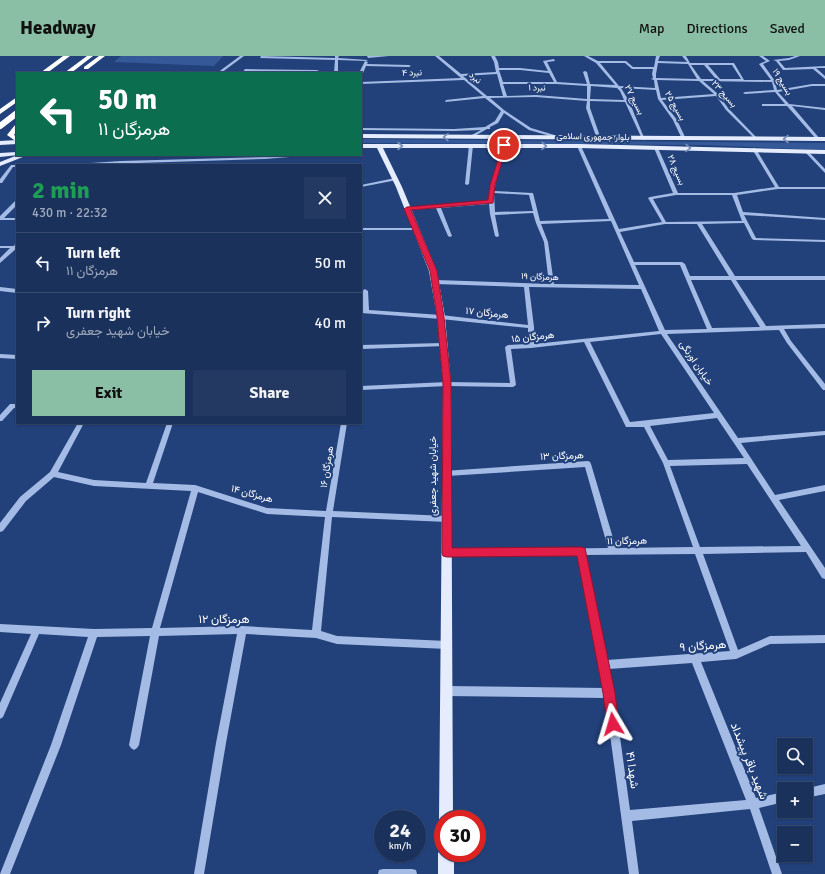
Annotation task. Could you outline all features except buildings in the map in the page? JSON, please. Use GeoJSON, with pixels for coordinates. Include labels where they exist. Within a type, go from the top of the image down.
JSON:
{"type":"FeatureCollection","features":[{"type":"Feature","properties":{"kind":"highway"},"geometry":{"type":"LineString","coordinates":[[68,72],[90,56]]}},
{"type":"Feature","properties":{"kind":"highway"},"geometry":{"type":"LineString","coordinates":[[82,72],[102,56]]}},
{"type":"Feature","properties":{"kind":"highway"},"geometry":{"type":"LineString","coordinates":[[45,72],[69,58]]}},
{"type":"Feature","properties":{"kind":"highway"},"geometry":{"type":"LineString","coordinates":[[54,72],[69,58]]}},
{"type":"Feature","properties":{"kind":"highway"},"geometry":{"type":"LineString","coordinates":[[0,105],[16,93]]}},
{"type":"Feature","properties":{"kind":"highway"},"geometry":{"type":"LineString","coordinates":[[0,112],[16,100]]}},
{"type":"Feature","properties":{"kind":"highway"},"geometry":{"type":"LineString","coordinates":[[0,126],[16,114]]}},
{"type":"Feature","properties":{"kind":"highway"},"geometry":{"type":"LineString","coordinates":[[0,126],[16,122]]}},
{"type":"Feature","properties":{"kind":"highway"},"geometry":{"type":"LineString","coordinates":[[16,127],[10,135],[16,140]]}},
{"type":"Feature","properties":{"kind":"main road","name":"بلوار جمهوری اسلامی"},"geometry":{"type":"LineString","coordinates":[[362,136],[599,139],[825,139]]}},
{"type":"Feature","properties":{"kind":"main road"},"geometry":{"type":"LineString","coordinates":[[0,143],[16,141]]}},
{"type":"Feature","properties":{"kind":"main road","name":"بلوار جمهوری اسلامی"},"geometry":{"type":"LineString","coordinates":[[362,146],[504,145],[754,149],[825,152]]}},
{"type":"Feature","properties":{"kind":"main road","name":"خیابان شهید جعفری"},"geometry":{"type":"LineString","coordinates":[[379,146],[416,229],[436,282],[441,317],[447,384],[446,810]]}},
{"type":"Feature","properties":{"kind":"main road"},"geometry":{"type":"LineString","coordinates":[[0,155],[16,154]]}},
{"type":"Feature","properties":{"kind":"main road"},"geometry":{"type":"LineString","coordinates":[[0,164],[22,156]]}},
{"type":"Feature","properties":{"kind":"main road"},"geometry":{"type":"LineString","coordinates":[[446,862],[446,874]]}},
{"type":"Feature","properties":{"kind":"street"},"geometry":{"type":"LineString","coordinates":[[220,72],[242,56]]}},
{"type":"Feature","properties":{"kind":"street"},"geometry":{"type":"LineString","coordinates":[[261,57],[367,58],[388,56]]}},
{"type":"Feature","properties":{"kind":"street","name":"نبرد"},"geometry":{"type":"LineString","coordinates":[[437,56],[485,97],[530,129],[563,138]]}},
{"type":"Feature","properties":{"kind":"street"},"geometry":{"type":"LineString","coordinates":[[493,56],[505,96]]}},
{"type":"Feature","properties":{"kind":"street"},"geometry":{"type":"LineString","coordinates":[[549,56],[554,60],[545,61],[556,83]]}},
{"type":"Feature","properties":{"kind":"street","name":"بسیج ۲۷"},"geometry":{"type":"LineString","coordinates":[[586,56],[597,62],[620,88],[644,139]]}},
{"type":"Feature","properties":{"kind":"street","name":"بسیج ۲۵"},"geometry":{"type":"LineString","coordinates":[[658,56],[654,68],[653,79],[660,99],[675,120],[684,139]]}},
{"type":"Feature","properties":{"kind":"street","name":"بسیج ۲۳"},"geometry":{"type":"LineString","coordinates":[[684,56],[699,79],[717,95],[727,109],[756,139]]}},
{"type":"Feature","properties":{"kind":"street","name":"بسیج ۱۹"},"geometry":{"type":"LineString","coordinates":[[761,56],[768,60]]}},
{"type":"Feature","properties":{"kind":"street"},"geometry":{"type":"LineString","coordinates":[[768,60],[789,59],[798,56]]}},
{"type":"Feature","properties":{"kind":"street"},"geometry":{"type":"LineString","coordinates":[[284,70],[288,57]]}},
{"type":"Feature","properties":{"kind":"street"},"geometry":{"type":"LineString","coordinates":[[336,72],[337,57]]}},
{"type":"Feature","properties":{"kind":"street"},"geometry":{"type":"LineString","coordinates":[[245,72],[246,70],[284,70],[317,72],[321,58]]}},
{"type":"Feature","properties":{"kind":"street"},"geometry":{"type":"LineString","coordinates":[[361,72],[367,58]]}},
{"type":"Feature","properties":{"kind":"street","name":"بسیج ۱۹"},"geometry":{"type":"LineString","coordinates":[[768,60],[761,64],[773,81],[776,91],[818,139]]}},
{"type":"Feature","properties":{"kind":"street"},"geometry":{"type":"LineString","coordinates":[[777,60],[784,69],[825,67]]}},
{"type":"Feature","properties":{"kind":"street"},"geometry":{"type":"LineString","coordinates":[[597,62],[626,62],[632,68],[654,68]]}},
{"type":"Feature","properties":{"kind":"street"},"geometry":{"type":"LineString","coordinates":[[656,62],[706,65],[733,64],[743,80]]}},
{"type":"Feature","properties":{"kind":"street"},"geometry":{"type":"LineString","coordinates":[[364,65],[409,66]]}},
{"type":"Feature","properties":{"kind":"street"},"geometry":{"type":"LineString","coordinates":[[706,65],[718,79]]}},
{"type":"Feature","properties":{"kind":"street"},"geometry":{"type":"LineString","coordinates":[[814,68],[825,78]]}},
{"type":"Feature","properties":{"kind":"street"},"geometry":{"type":"LineString","coordinates":[[460,75],[520,69],[550,72]]}},
{"type":"Feature","properties":{"kind":"street"},"geometry":{"type":"LineString","coordinates":[[528,71],[531,83]]}},
{"type":"Feature","properties":{"kind":"street"},"geometry":{"type":"LineString","coordinates":[[585,72],[589,86],[588,108],[599,139]]}},
{"type":"Feature","properties":{"kind":"street","name":"نبرد ۴"},"geometry":{"type":"LineString","coordinates":[[362,83],[464,79]]}},
{"type":"Feature","properties":{"kind":"street"},"geometry":{"type":"LineString","coordinates":[[653,79],[773,81]]}},
{"type":"Feature","properties":{"kind":"street"},"geometry":{"type":"LineString","coordinates":[[501,83],[556,83],[657,90]]}},
{"type":"Feature","properties":{"kind":"street"},"geometry":{"type":"LineString","coordinates":[[745,93],[776,91],[812,85],[825,85]]}},
{"type":"Feature","properties":{"kind":"street"},"geometry":{"type":"LineString","coordinates":[[660,99],[717,95]]}},
{"type":"Feature","properties":{"kind":"street","name":"نبرد ۱"},"geometry":{"type":"LineString","coordinates":[[446,101],[505,96],[561,97],[588,100],[627,101]]}},
{"type":"Feature","properties":{"kind":"street"},"geometry":{"type":"LineString","coordinates":[[763,105],[788,105],[825,109]]}},
{"type":"Feature","properties":{"kind":"street"},"geometry":{"type":"LineString","coordinates":[[471,137],[497,122],[503,111]]}},
{"type":"Feature","properties":{"kind":"street"},"geometry":{"type":"LineString","coordinates":[[362,129],[454,130],[489,128]]}},
{"type":"Feature","properties":{"kind":"street"},"geometry":{"type":"LineString","coordinates":[[468,184],[471,145]]}},
{"type":"Feature","properties":{"kind":"street"},"geometry":{"type":"LineString","coordinates":[[498,236],[492,214],[491,192],[504,145]]}},
{"type":"Feature","properties":{"kind":"street","name":"خیابان اورنگی"},"geometry":{"type":"LineString","coordinates":[[579,146],[663,332],[825,575]]}},
{"type":"Feature","properties":{"kind":"street","name":"بسیج ۲۸"},"geometry":{"type":"LineString","coordinates":[[656,148],[676,194],[650,198],[665,223]]}},
{"type":"Feature","properties":{"kind":"street"},"geometry":{"type":"LineString","coordinates":[[754,149],[778,188]]}},
{"type":"Feature","properties":{"kind":"street"},"geometry":{"type":"LineString","coordinates":[[806,151],[825,172]]}},
{"type":"Feature","properties":{"kind":"street"},"geometry":{"type":"LineString","coordinates":[[98,164],[222,160],[286,156]]}},
{"type":"Feature","properties":{"kind":"street"},"geometry":{"type":"LineString","coordinates":[[221,164],[222,160]]}},
{"type":"Feature","properties":{"kind":"street"},"geometry":{"type":"LineString","coordinates":[[0,182],[15,166]]}},
{"type":"Feature","properties":{"kind":"street"},"geometry":{"type":"LineString","coordinates":[[362,186],[395,179]]}},
{"type":"Feature","properties":{"kind":"street"},"geometry":{"type":"LineString","coordinates":[[676,194],[734,194],[778,188],[825,188]]}},
{"type":"Feature","properties":{"kind":"street"},"geometry":{"type":"LineString","coordinates":[[491,192],[531,194],[538,223],[546,242],[552,286]]}},
{"type":"Feature","properties":{"kind":"street"},"geometry":{"type":"LineString","coordinates":[[734,194],[741,213],[754,239],[825,241]]}},
{"type":"Feature","properties":{"kind":"street"},"geometry":{"type":"LineString","coordinates":[[407,209],[491,202]]}},
{"type":"Feature","properties":{"kind":"street"},"geometry":{"type":"LineString","coordinates":[[0,219],[16,203]]}},
{"type":"Feature","properties":{"kind":"street"},"geometry":{"type":"LineString","coordinates":[[438,206],[450,236]]}},
{"type":"Feature","properties":{"kind":"street"},"geometry":{"type":"LineString","coordinates":[[492,214],[535,212]]}},
{"type":"Feature","properties":{"kind":"street"},"geometry":{"type":"LineString","coordinates":[[741,213],[825,219]]}},
{"type":"Feature","properties":{"kind":"street"},"geometry":{"type":"LineString","coordinates":[[0,219],[16,219]]}},
{"type":"Feature","properties":{"kind":"street"},"geometry":{"type":"LineString","coordinates":[[538,223],[612,220]]}},
{"type":"Feature","properties":{"kind":"street"},"geometry":{"type":"LineString","coordinates":[[698,222],[764,328]]}},
{"type":"Feature","properties":{"kind":"street"},"geometry":{"type":"LineString","coordinates":[[618,231],[665,223],[745,222]]}},
{"type":"Feature","properties":{"kind":"street"},"geometry":{"type":"LineString","coordinates":[[362,229],[416,229]]}},
{"type":"Feature","properties":{"kind":"street"},"geometry":{"type":"LineString","coordinates":[[0,247],[16,246]]}},
{"type":"Feature","properties":{"kind":"street"},"geometry":{"type":"LineString","coordinates":[[0,261],[16,247]]}},
{"type":"Feature","properties":{"kind":"street"},"geometry":{"type":"LineString","coordinates":[[632,263],[682,264],[710,330]]}},
{"type":"Feature","properties":{"kind":"street"},"geometry":{"type":"LineString","coordinates":[[688,278],[825,278]]}},
{"type":"Feature","properties":{"kind":"street","name":"هرمزگان ۱۹"},"geometry":{"type":"LineString","coordinates":[[436,282],[643,287]]}},
{"type":"Feature","properties":{"kind":"street"},"geometry":{"type":"LineString","coordinates":[[526,285],[531,327],[531,346]]}},
{"type":"Feature","properties":{"kind":"street"},"geometry":{"type":"LineString","coordinates":[[0,289],[16,291]]}},
{"type":"Feature","properties":{"kind":"street"},"geometry":{"type":"LineString","coordinates":[[364,311],[365,291]]}},
{"type":"Feature","properties":{"kind":"street","name":"هرمزگان ۱۷"},"geometry":{"type":"LineString","coordinates":[[364,311],[441,317],[531,327]]}},
{"type":"Feature","properties":{"kind":"street","name":"هرمزگان ۱۵"},"geometry":{"type":"LineString","coordinates":[[447,384],[514,385],[508,347],[531,346],[663,332],[825,326]]}},
{"type":"Feature","properties":{"kind":"street"},"geometry":{"type":"LineString","coordinates":[[780,327],[825,388]]}},
{"type":"Feature","properties":{"kind":"street"},"geometry":{"type":"LineString","coordinates":[[586,340],[628,425],[719,415]]}},
{"type":"Feature","properties":{"kind":"street"},"geometry":{"type":"LineString","coordinates":[[362,347],[443,345]]}},
{"type":"Feature","properties":{"kind":"street"},"geometry":{"type":"LineString","coordinates":[[0,356],[16,357]]}},
{"type":"Feature","properties":{"kind":"street"},"geometry":{"type":"LineString","coordinates":[[362,388],[447,384]]}},
{"type":"Feature","properties":{"kind":"street"},"geometry":{"type":"LineString","coordinates":[[0,419],[14,406]]}},
{"type":"Feature","properties":{"kind":"street"},"geometry":{"type":"LineString","coordinates":[[0,529],[23,499],[54,474],[79,424]]}},
{"type":"Feature","properties":{"kind":"street"},"geometry":{"type":"LineString","coordinates":[[149,485],[170,424]]}},
{"type":"Feature","properties":{"kind":"street","name":"هرمزگان ۱۶"},"geometry":{"type":"LineString","coordinates":[[316,634],[329,514],[344,424]]}},
{"type":"Feature","properties":{"kind":"street"},"geometry":{"type":"LineString","coordinates":[[646,424],[666,463],[736,655]]}},
{"type":"Feature","properties":{"kind":"street"},"geometry":{"type":"LineString","coordinates":[[736,441],[825,434]]}},
{"type":"Feature","properties":{"kind":"street"},"geometry":{"type":"LineString","coordinates":[[666,463],[749,461]]}},
{"type":"Feature","properties":{"kind":"street","name":"هرمزگان ۱۳"},"geometry":{"type":"LineString","coordinates":[[447,473],[588,464],[613,551]]}},
{"type":"Feature","properties":{"kind":"street","name":"هرمزگان ۱۴"},"geometry":{"type":"LineString","coordinates":[[54,474],[94,483],[195,488],[267,511],[447,518]]}},
{"type":"Feature","properties":{"kind":"street"},"geometry":{"type":"LineString","coordinates":[[134,745],[155,632],[195,488]]}},
{"type":"Feature","properties":{"kind":"street"},"geometry":{"type":"LineString","coordinates":[[774,498],[825,488]]}},
{"type":"Feature","properties":{"kind":"street","name":"هرمزگان ۱۱"},"geometry":{"type":"LineString","coordinates":[[447,553],[807,549]]}},
{"type":"Feature","properties":{"kind":"street","name":"شهدا ۴۱"},"geometry":{"type":"LineString","coordinates":[[581,552],[609,693],[634,874]]}},
{"type":"Feature","properties":{"kind":"street","name":"هرمزگان ۱۲"},"geometry":{"type":"LineString","coordinates":[[0,628],[94,633],[242,630],[316,634],[337,640],[447,645]]}},
{"type":"Feature","properties":{"kind":"street"},"geometry":{"type":"LineString","coordinates":[[0,714],[37,630]]}},
{"type":"Feature","properties":{"kind":"street"},"geometry":{"type":"LineString","coordinates":[[199,874],[220,744],[242,630]]}},
{"type":"Feature","properties":{"kind":"street"},"geometry":{"type":"LineString","coordinates":[[5,874],[56,745],[94,633]]}},
{"type":"Feature","properties":{"kind":"street","name":"هرمزگان ۹"},"geometry":{"type":"LineString","coordinates":[[604,665],[736,655],[770,640],[825,639]]}},
{"type":"Feature","properties":{"kind":"street","name":"شهید باقر پیشداد"},"geometry":{"type":"LineString","coordinates":[[694,658],[753,804],[778,874]]}},
{"type":"Feature","properties":{"kind":"street"},"geometry":{"type":"LineString","coordinates":[[446,691],[609,693]]}},
{"type":"Feature","properties":{"kind":"street"},"geometry":{"type":"LineString","coordinates":[[813,792],[825,789]]}},
{"type":"Feature","properties":{"kind":"street"},"geometry":{"type":"LineString","coordinates":[[626,816],[753,804],[777,799]]}},
{"type":"Feature","properties":{"kind":"street"},"geometry":{"type":"LineString","coordinates":[[383,874],[412,874]]}},
{"type":"Feature","properties":{"kind":"shaded area"},"geometry":{"type":"Polygon","coordinates":[[[121,56],[223,56],[214,66],[114,62],[121,56]]]}},
{"type":"Feature","properties":{"kind":"shaded area"},"geometry":{"type":"Polygon","coordinates":[[[362,139],[825,143],[825,150],[703,145],[362,143],[362,139]]]}},
{"type":"Feature","properties":{"kind":"route"},"geometry":{"type":"LineString","coordinates":[[504,145],[491,192],[491,202],[407,209],[419,238],[425,248],[433,271],[441,317],[447,384],[447,553],[581,552],[609,693],[613,724]]}}]}
